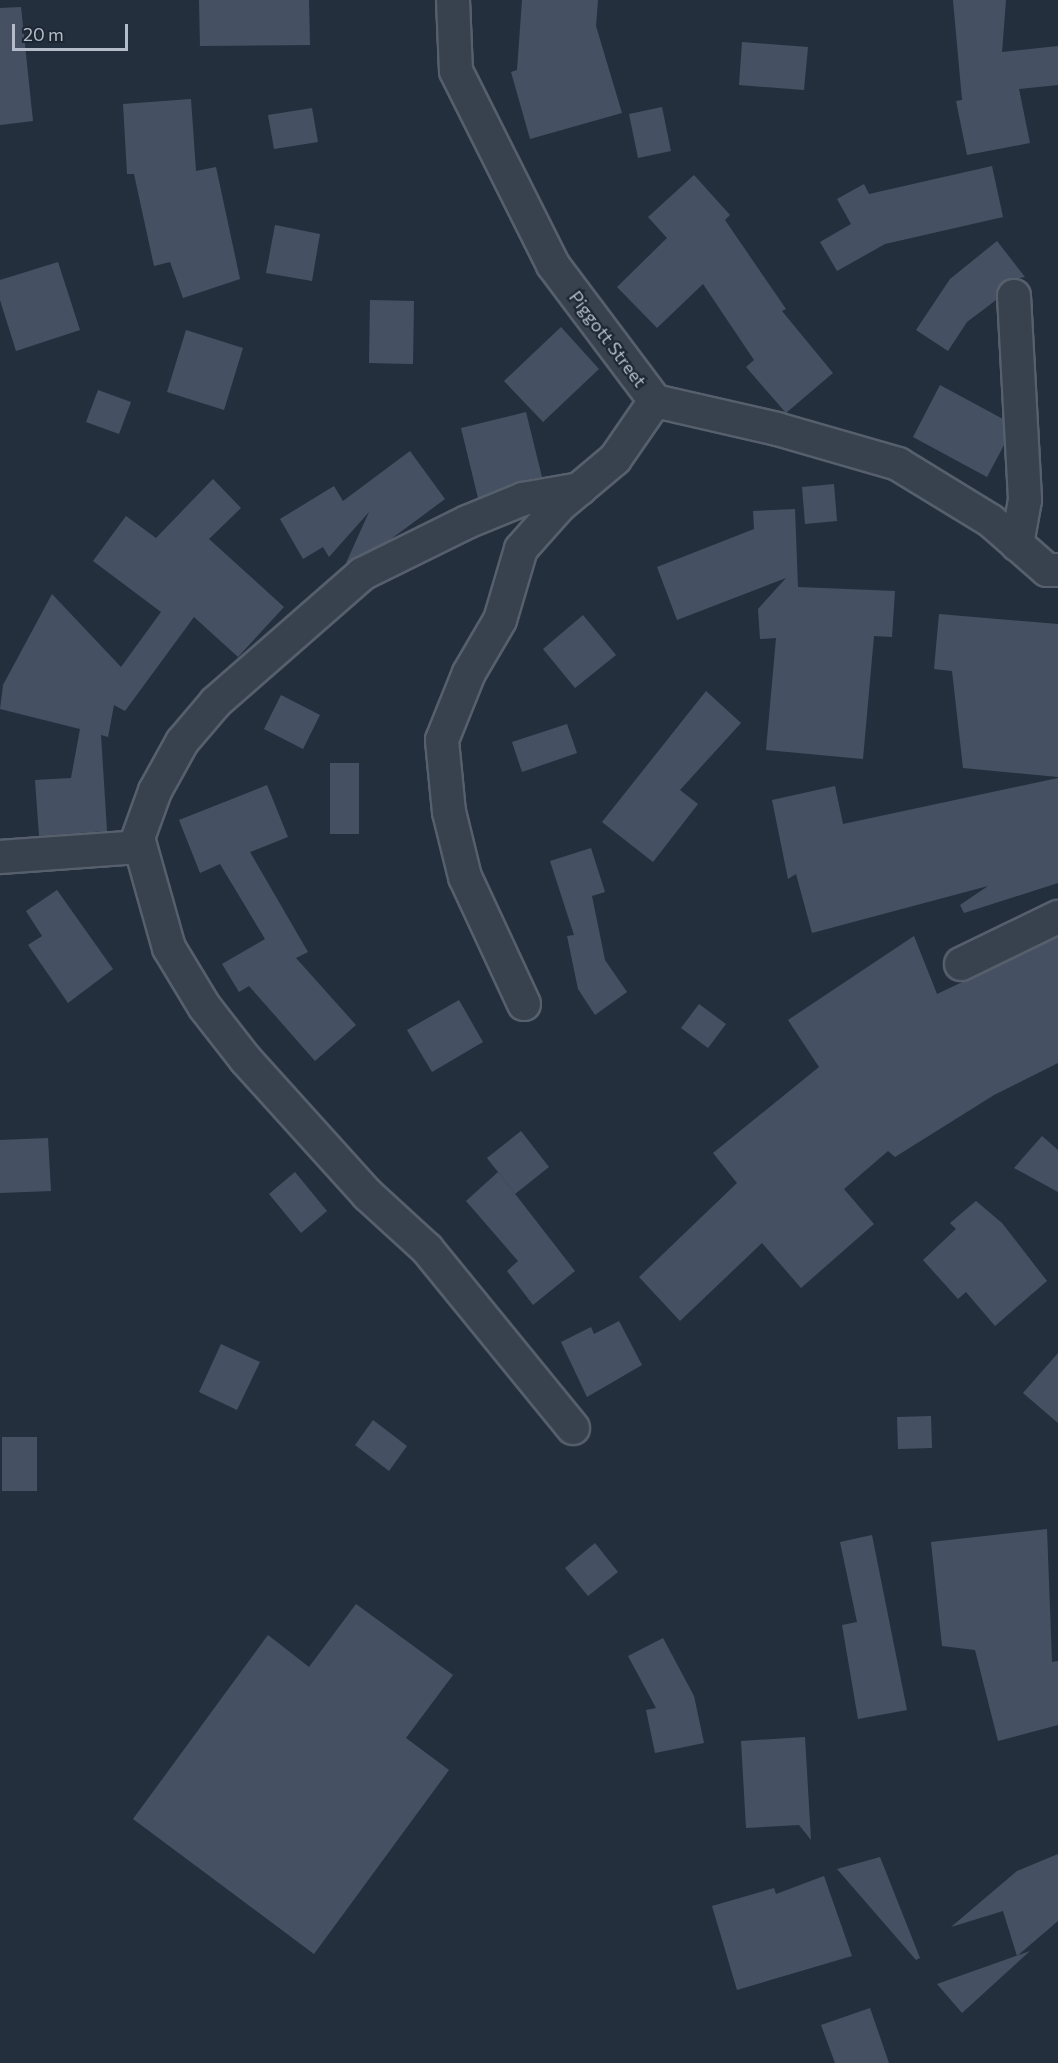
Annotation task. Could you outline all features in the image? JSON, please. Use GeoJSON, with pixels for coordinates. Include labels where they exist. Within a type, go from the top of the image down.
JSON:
{"type":"FeatureCollection","features":[{"type":"Feature","properties":{"kind":"street","name":"Piggott Street"},"geometry":{"type":"LineString","coordinates":[[453,0],[456,71],[553,265],[655,401],[777,429],[898,464],[991,521],[1047,570],[1058,570]]}},
{"type":"Feature","properties":{"kind":"street"},"geometry":{"type":"LineString","coordinates":[[1014,296],[1025,500],[1017,544]]}},
{"type":"Feature","properties":{"kind":"street"},"geometry":{"type":"LineString","coordinates":[[524,1004],[465,877],[449,812],[442,740],[469,673],[500,620],[521,549],[580,489],[615,459],[655,401]]}},
{"type":"Feature","properties":{"kind":"street"},"geometry":{"type":"LineString","coordinates":[[573,1428],[427,1249],[368,1195],[246,1060],[204,1006],[168,948],[138,838],[155,791],[182,742],[216,702],[362,574],[466,522],[523,499],[580,489]]}},
{"type":"Feature","properties":{"kind":"street"},"geometry":{"type":"LineString","coordinates":[[0,856],[140,847]]}},
{"type":"Feature","properties":{"kind":"street"},"geometry":{"type":"LineString","coordinates":[[961,964],[1058,917]]}},
{"type":"Feature","properties":{"kind":"building"},"geometry":{"type":"Polygon","coordinates":[[[199,0],[309,0],[310,45],[200,46],[199,0]]]}},
{"type":"Feature","properties":{"kind":"building"},"geometry":{"type":"Polygon","coordinates":[[[522,0],[598,0],[596,26],[622,113],[530,139],[511,72],[517,70],[522,0]]]}},
{"type":"Feature","properties":{"kind":"building"},"geometry":{"type":"Polygon","coordinates":[[[953,0],[1006,0],[1002,52],[1058,46],[1058,85],[1019,89],[1030,143],[967,155],[956,101],[962,100],[953,0]]]}},
{"type":"Feature","properties":{"kind":"building"},"geometry":{"type":"Polygon","coordinates":[[[21,7],[33,121],[0,125],[0,8],[21,7]]]}},
{"type":"Feature","properties":{"kind":"building"},"geometry":{"type":"Polygon","coordinates":[[[742,42],[808,47],[804,90],[739,85],[742,42]]]}},
{"type":"Feature","properties":{"kind":"building"},"geometry":{"type":"Polygon","coordinates":[[[191,99],[196,171],[216,167],[240,279],[183,298],[170,262],[154,266],[134,174],[127,174],[123,104],[191,99]]]}},
{"type":"Feature","properties":{"kind":"building"},"geometry":{"type":"Polygon","coordinates":[[[662,107],[671,151],[638,158],[629,114],[662,107]]]}},
{"type":"Feature","properties":{"kind":"building"},"geometry":{"type":"Polygon","coordinates":[[[312,108],[318,142],[274,149],[268,115],[312,108]]]}},
{"type":"Feature","properties":{"kind":"building"},"geometry":{"type":"Polygon","coordinates":[[[992,166],[1003,217],[885,244],[837,271],[820,242],[851,224],[837,199],[864,184],[869,194],[992,166]]]}},
{"type":"Feature","properties":{"kind":"building"},"geometry":{"type":"Polygon","coordinates":[[[694,175],[730,215],[725,220],[786,309],[782,311],[833,373],[786,413],[746,367],[754,360],[703,284],[657,328],[617,287],[667,238],[648,217],[694,175]]]}},
{"type":"Feature","properties":{"kind":"building"},"geometry":{"type":"Polygon","coordinates":[[[275,225],[320,234],[312,281],[266,273],[275,225]]]}},
{"type":"Feature","properties":{"kind":"building"},"geometry":{"type":"Polygon","coordinates":[[[997,241],[1025,277],[1004,281],[996,300],[967,322],[948,351],[916,330],[950,279],[997,241]]]}},
{"type":"Feature","properties":{"kind":"building"},"geometry":{"type":"Polygon","coordinates":[[[58,262],[80,330],[16,351],[0,300],[0,280],[58,262]]]}},
{"type":"Feature","properties":{"kind":"building"},"geometry":{"type":"Polygon","coordinates":[[[370,300],[414,301],[413,364],[369,363],[370,300]]]}},
{"type":"Feature","properties":{"kind":"building"},"geometry":{"type":"Polygon","coordinates":[[[561,327],[599,369],[543,422],[504,381],[561,327]]]}},
{"type":"Feature","properties":{"kind":"building"},"geometry":{"type":"Polygon","coordinates":[[[186,330],[243,348],[224,410],[167,392],[186,330]]]}},
{"type":"Feature","properties":{"kind":"building"},"geometry":{"type":"Polygon","coordinates":[[[940,385],[1003,419],[1004,445],[987,477],[913,437],[940,385]]]}},
{"type":"Feature","properties":{"kind":"building"},"geometry":{"type":"Polygon","coordinates":[[[98,390],[131,402],[119,434],[86,422],[98,390]]]}},
{"type":"Feature","properties":{"kind":"building"},"geometry":{"type":"Polygon","coordinates":[[[526,412],[542,477],[516,482],[478,498],[461,428],[526,412]]]}},
{"type":"Feature","properties":{"kind":"building"},"geometry":{"type":"Polygon","coordinates":[[[410,451],[445,499],[387,542],[346,563],[369,512],[329,557],[323,547],[303,559],[280,519],[334,486],[343,501],[410,451]]]}},
{"type":"Feature","properties":{"kind":"building"},"geometry":{"type":"Polygon","coordinates":[[[213,479],[241,508],[209,539],[284,607],[238,657],[194,617],[125,711],[114,705],[108,737],[101,735],[107,831],[39,836],[35,780],[71,778],[80,729],[0,709],[3,685],[52,594],[121,667],[161,612],[93,561],[126,516],[156,538],[213,479]]]}},
{"type":"Feature","properties":{"kind":"building"},"geometry":{"type":"Polygon","coordinates":[[[834,484],[837,521],[805,524],[802,487],[834,484]]]}},
{"type":"Feature","properties":{"kind":"building"},"geometry":{"type":"Polygon","coordinates":[[[795,509],[798,587],[895,591],[892,637],[874,636],[863,759],[766,750],[776,638],[760,639],[758,609],[786,578],[677,620],[657,567],[754,529],[753,511],[795,509]]]}},
{"type":"Feature","properties":{"kind":"building"},"geometry":{"type":"Polygon","coordinates":[[[939,614],[1058,624],[1058,777],[963,768],[952,671],[934,669],[939,614]]]}},
{"type":"Feature","properties":{"kind":"building"},"geometry":{"type":"Polygon","coordinates":[[[583,615],[616,655],[575,688],[543,649],[583,615]]]}},
{"type":"Feature","properties":{"kind":"building"},"geometry":{"type":"Polygon","coordinates":[[[706,691],[741,723],[680,790],[698,804],[653,862],[602,822],[706,691]]]}},
{"type":"Feature","properties":{"kind":"building"},"geometry":{"type":"Polygon","coordinates":[[[281,695],[320,715],[303,749],[264,729],[281,695]]]}},
{"type":"Feature","properties":{"kind":"building"},"geometry":{"type":"Polygon","coordinates":[[[567,724],[577,753],[522,772],[512,742],[567,724]]]}},
{"type":"Feature","properties":{"kind":"building"},"geometry":{"type":"Polygon","coordinates":[[[330,763],[359,763],[359,834],[330,834],[330,763]]]}},
{"type":"Feature","properties":{"kind":"building"},"geometry":{"type":"Polygon","coordinates":[[[1058,778],[1058,883],[964,913],[960,905],[988,886],[812,933],[796,874],[788,879],[772,800],[835,786],[843,824],[1058,778]]]}},
{"type":"Feature","properties":{"kind":"building"},"geometry":{"type":"Polygon","coordinates":[[[267,785],[288,837],[250,852],[308,952],[296,958],[356,1025],[315,1061],[249,986],[239,992],[222,964],[265,939],[220,864],[200,873],[179,820],[267,785]]]}},
{"type":"Feature","properties":{"kind":"building"},"geometry":{"type":"Polygon","coordinates":[[[591,848],[605,892],[592,896],[605,960],[627,992],[595,1015],[578,989],[567,936],[574,935],[550,861],[591,848]]]}},
{"type":"Feature","properties":{"kind":"building"},"geometry":{"type":"Polygon","coordinates":[[[57,890],[113,969],[68,1003],[28,945],[42,936],[26,911],[57,890]]]}},
{"type":"Feature","properties":{"kind":"building"},"geometry":{"type":"Polygon","coordinates":[[[914,936],[937,994],[1058,937],[1058,1063],[994,1095],[895,1157],[888,1151],[844,1189],[874,1224],[801,1288],[762,1243],[680,1321],[639,1277],[737,1183],[713,1153],[819,1067],[788,1020],[914,936]]]}},
{"type":"Feature","properties":{"kind":"building"},"geometry":{"type":"Polygon","coordinates":[[[459,1000],[483,1042],[432,1072],[407,1030],[459,1000]]]}},
{"type":"Feature","properties":{"kind":"building"},"geometry":{"type":"Polygon","coordinates":[[[699,1004],[726,1024],[708,1048],[681,1028],[699,1004]]]}},
{"type":"Feature","properties":{"kind":"building"},"geometry":{"type":"Polygon","coordinates":[[[521,1131],[549,1167],[515,1194],[487,1158],[521,1131]]]}},
{"type":"Feature","properties":{"kind":"building"},"geometry":{"type":"Polygon","coordinates":[[[1042,1136],[1058,1150],[1058,1192],[1014,1168],[1042,1136]]]}},
{"type":"Feature","properties":{"kind":"building"},"geometry":{"type":"Polygon","coordinates":[[[48,1138],[51,1191],[0,1193],[0,1140],[48,1138]]]}},
{"type":"Feature","properties":{"kind":"building"},"geometry":{"type":"Polygon","coordinates":[[[295,1172],[327,1211],[301,1233],[269,1194],[295,1172]]]}},
{"type":"Feature","properties":{"kind":"building"},"geometry":{"type":"Polygon","coordinates":[[[498,1172],[575,1271],[533,1305],[507,1271],[518,1261],[466,1201],[498,1172]]]}},
{"type":"Feature","properties":{"kind":"building"},"geometry":{"type":"Polygon","coordinates":[[[976,1201],[1002,1223],[1047,1281],[995,1326],[966,1292],[958,1299],[923,1260],[956,1229],[950,1223],[976,1201]]]}},
{"type":"Feature","properties":{"kind":"building"},"geometry":{"type":"Polygon","coordinates":[[[619,1321],[642,1365],[587,1397],[561,1342],[591,1327],[594,1334],[619,1321]]]}},
{"type":"Feature","properties":{"kind":"building"},"geometry":{"type":"Polygon","coordinates":[[[221,1344],[260,1362],[237,1410],[199,1392],[221,1344]]]}},
{"type":"Feature","properties":{"kind":"building"},"geometry":{"type":"Polygon","coordinates":[[[1058,1353],[1058,1423],[1023,1393],[1058,1353]]]}},
{"type":"Feature","properties":{"kind":"building"},"geometry":{"type":"Polygon","coordinates":[[[931,1416],[932,1448],[898,1449],[897,1417],[931,1416]]]}},
{"type":"Feature","properties":{"kind":"building"},"geometry":{"type":"Polygon","coordinates":[[[373,1420],[407,1446],[389,1471],[355,1445],[373,1420]]]}},
{"type":"Feature","properties":{"kind":"building"},"geometry":{"type":"Polygon","coordinates":[[[2,1437],[37,1437],[37,1491],[2,1491],[2,1437]]]}},
{"type":"Feature","properties":{"kind":"building"},"geometry":{"type":"Polygon","coordinates":[[[1047,1529],[1052,1662],[1058,1661],[1058,1725],[998,1741],[975,1650],[942,1646],[931,1542],[1047,1529]]]}},
{"type":"Feature","properties":{"kind":"building"},"geometry":{"type":"Polygon","coordinates":[[[872,1535],[907,1710],[858,1719],[842,1625],[857,1622],[840,1542],[872,1535]]]}},
{"type":"Feature","properties":{"kind":"building"},"geometry":{"type":"Polygon","coordinates":[[[595,1543],[618,1572],[588,1596],[565,1568],[595,1543]]]}},
{"type":"Feature","properties":{"kind":"building"},"geometry":{"type":"Polygon","coordinates":[[[356,1604],[453,1675],[406,1738],[449,1770],[314,1954],[133,1819],[268,1635],[309,1667],[356,1604]]]}},
{"type":"Feature","properties":{"kind":"building"},"geometry":{"type":"Polygon","coordinates":[[[663,1638],[694,1696],[704,1743],[655,1753],[646,1710],[656,1708],[628,1656],[663,1638]]]}},
{"type":"Feature","properties":{"kind":"building"},"geometry":{"type":"Polygon","coordinates":[[[805,1737],[811,1840],[799,1825],[746,1828],[741,1741],[805,1737]]]}},
{"type":"Feature","properties":{"kind":"building"},"geometry":{"type":"Polygon","coordinates":[[[1058,1854],[1058,1921],[1017,1956],[1003,1911],[951,1927],[1017,1871],[1058,1854]]]}},
{"type":"Feature","properties":{"kind":"building"},"geometry":{"type":"Polygon","coordinates":[[[880,1857],[920,1958],[916,1960],[837,1869],[880,1857]]]}},
{"type":"Feature","properties":{"kind":"building"},"geometry":{"type":"Polygon","coordinates":[[[824,1876],[852,1956],[737,1990],[712,1906],[774,1888],[776,1894],[824,1876]]]}},
{"type":"Feature","properties":{"kind":"building"},"geometry":{"type":"Polygon","coordinates":[[[1030,1951],[962,2013],[937,1984],[1030,1951]]]}},
{"type":"Feature","properties":{"kind":"building"},"geometry":{"type":"Polygon","coordinates":[[[870,2008],[889,2063],[835,2063],[821,2025],[870,2008]]]}}]}
